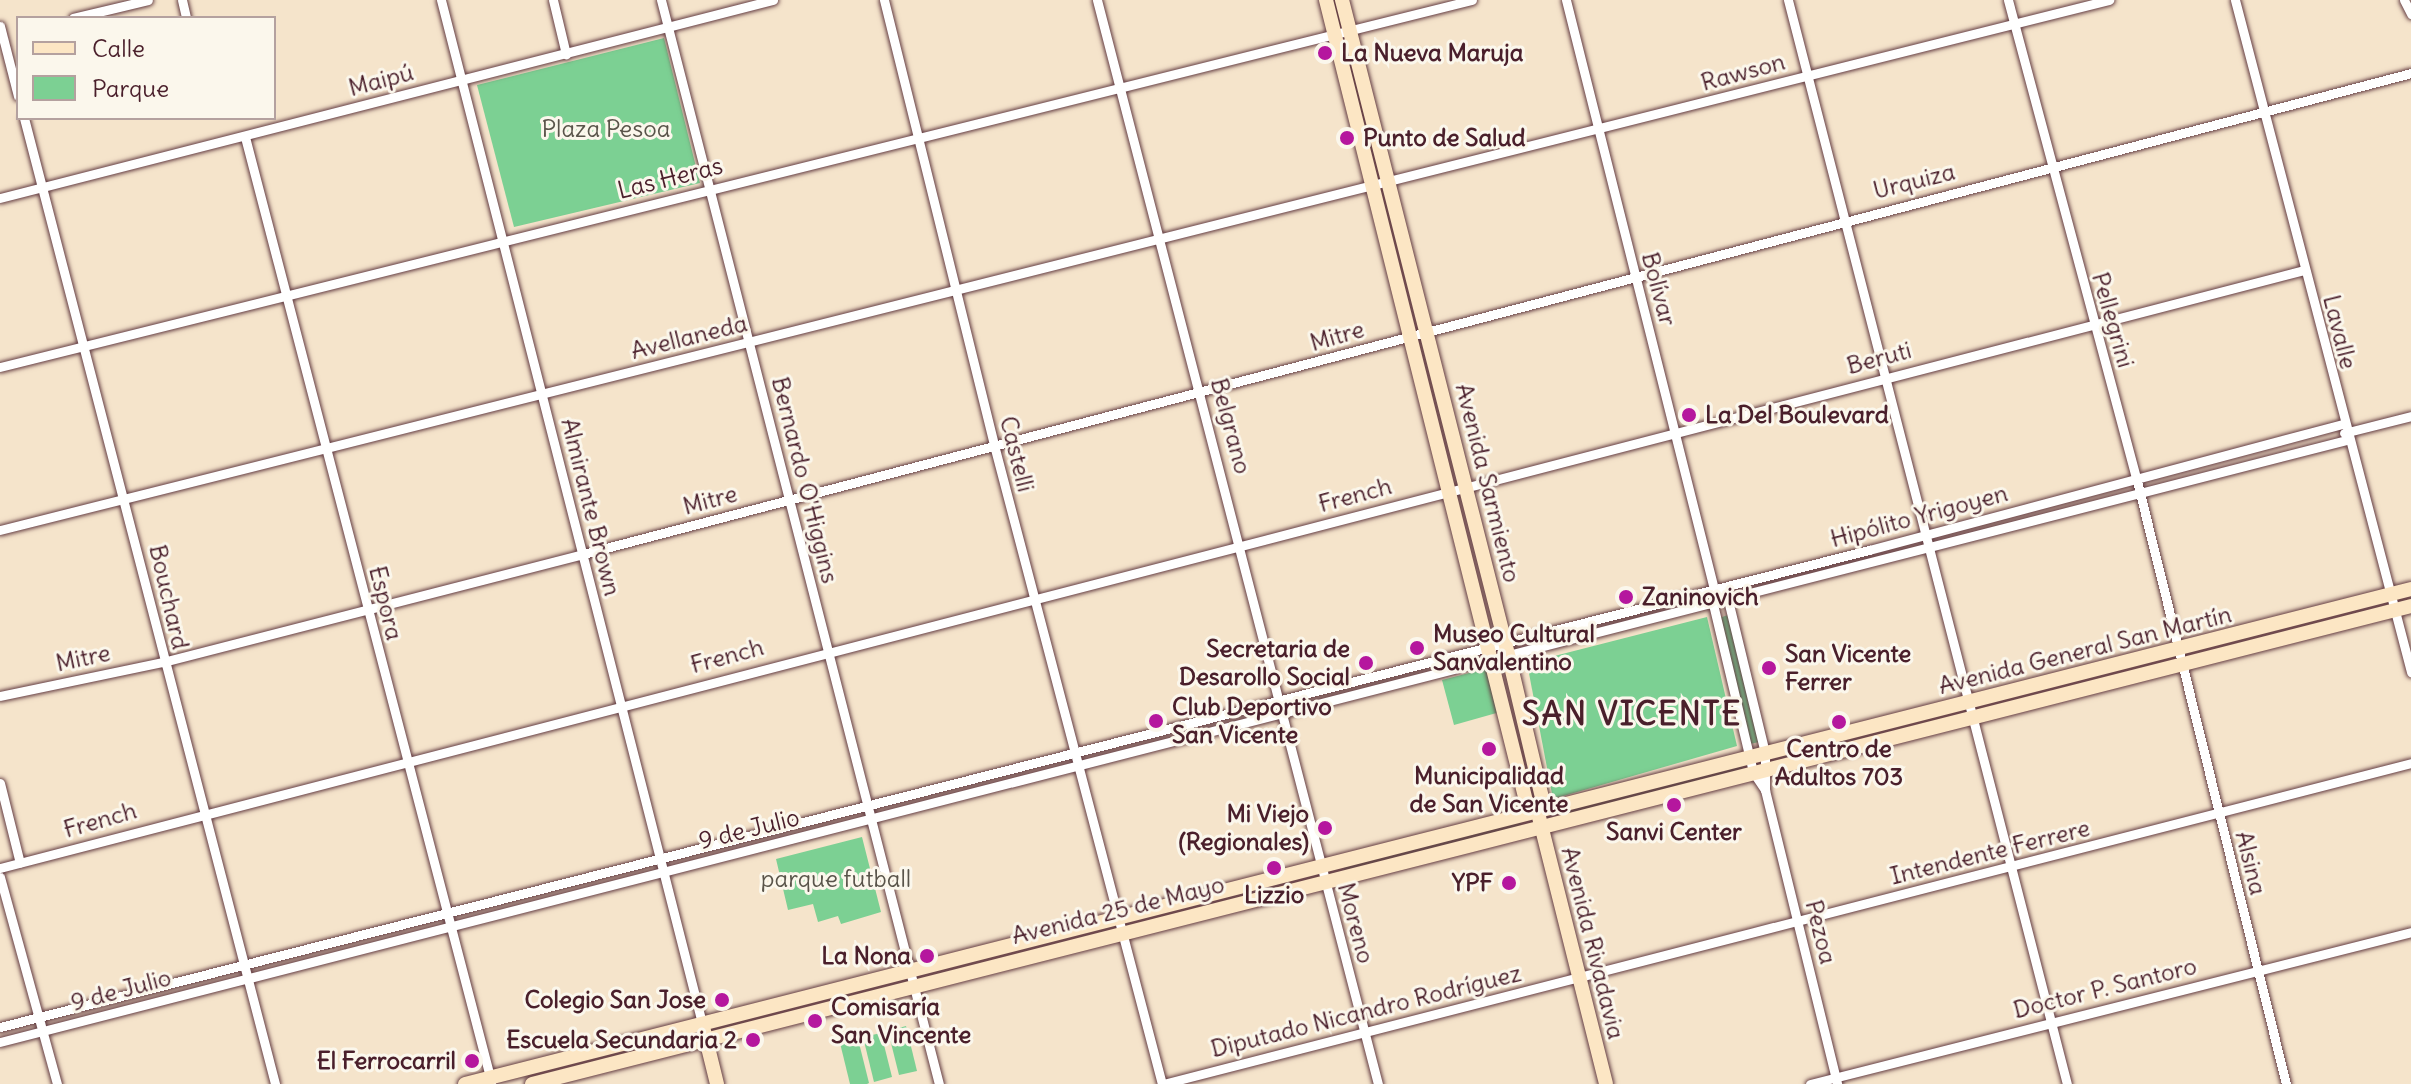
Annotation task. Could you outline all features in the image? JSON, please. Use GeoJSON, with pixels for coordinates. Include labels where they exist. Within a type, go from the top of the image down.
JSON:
{"type":"FeatureCollection","features":[{"type":"Feature","properties":{"kind":"main road","name":"Avenida Sarmiento"},"geometry":{"type":"LineString","coordinates":[[1326,0],[1334,35],[1427,330],[1542,798],[1540,820]]}},
{"type":"Feature","properties":{"kind":"main road","name":"Avenida Sarmiento"},"geometry":{"type":"LineString","coordinates":[[1342,0],[1410,336],[1526,801],[1540,820]]}},
{"type":"Feature","properties":{"kind":"main road","name":"Avenida General San Martín"},"geometry":{"type":"LineString","coordinates":[[2180,658],[2411,589]]}},
{"type":"Feature","properties":{"kind":"main road","name":"Avenida General San Martín"},"geometry":{"type":"LineString","coordinates":[[1540,820],[1757,755],[1971,709],[2411,606]]}},
{"type":"Feature","properties":{"kind":"main road","name":"Avenida General San Martín"},"geometry":{"type":"LineString","coordinates":[[1540,820],[1761,771],[1971,709]]}},
{"type":"Feature","properties":{"kind":"main road","name":"Avenida 25 de Mayo"},"geometry":{"type":"LineString","coordinates":[[532,1084],[706,1039],[912,978],[1117,924],[1320,865],[1540,820]]}},
{"type":"Feature","properties":{"kind":"main road","name":"Avenida 25 de Mayo"},"geometry":{"type":"LineString","coordinates":[[1117,924],[1324,881],[1540,820]]}},
{"type":"Feature","properties":{"kind":"main road","name":"Avenida Rivadavia"},"geometry":{"type":"LineString","coordinates":[[1540,820],[1606,1084]]}},
{"type":"Feature","properties":{"kind":"main road","name":"Avenida 25 de Mayo"},"geometry":{"type":"LineString","coordinates":[[465,1084],[491,1081],[702,1023],[912,978]]}},
{"type":"Feature","properties":{"kind":"main road"},"geometry":{"type":"LineString","coordinates":[[702,1023],[717,1084]]}},
{"type":"Feature","properties":{"kind":"street"},"geometry":{"type":"LineString","coordinates":[[81,16],[148,0]]}},
{"type":"Feature","properties":{"kind":"street","name":"Almirante Brown"},"geometry":{"type":"LineString","coordinates":[[441,0],[702,1023]]}},
{"type":"Feature","properties":{"kind":"street"},"geometry":{"type":"LineString","coordinates":[[553,0],[566,54]]}},
{"type":"Feature","properties":{"kind":"street","name":"Bernardo O'Higgins"},"geometry":{"type":"LineString","coordinates":[[661,0],[712,188],[865,805],[939,1084]]}},
{"type":"Feature","properties":{"kind":"street","name":"Maipú"},"geometry":{"type":"LineString","coordinates":[[0,198],[773,0]]}},
{"type":"Feature","properties":{"kind":"street","name":"Castelli"},"geometry":{"type":"LineString","coordinates":[[884,0],[994,445],[1117,924],[1162,1084]]}},
{"type":"Feature","properties":{"kind":"street","name":"Belgrano"},"geometry":{"type":"LineString","coordinates":[[1097,0],[1117,86],[1242,545],[1320,865]]}},
{"type":"Feature","properties":{"kind":"street","name":"Las Heras"},"geometry":{"type":"LineString","coordinates":[[0,367],[1117,86],[1472,0]]}},
{"type":"Feature","properties":{"kind":"street","name":"Bolívar"},"geometry":{"type":"LineString","coordinates":[[1566,0],[1714,589],[1713,604],[1765,790]]}},
{"type":"Feature","properties":{"kind":"street"},"geometry":{"type":"LineString","coordinates":[[1788,0],[2067,1084]]}},
{"type":"Feature","properties":{"kind":"street","name":"Pellegrini"},"geometry":{"type":"LineString","coordinates":[[2008,0],[2049,169],[2141,494],[2180,658]]}},
{"type":"Feature","properties":{"kind":"street","name":"Rawson"},"geometry":{"type":"LineString","coordinates":[[1380,185],[2109,0]]}},
{"type":"Feature","properties":{"kind":"street","name":"Lavalle"},"geometry":{"type":"LineString","coordinates":[[2235,0],[2344,432],[2411,672]]}},
{"type":"Feature","properties":{"kind":"street"},"geometry":{"type":"LineString","coordinates":[[2404,0],[2411,14]]}},
{"type":"Feature","properties":{"kind":"street"},"geometry":{"type":"LineString","coordinates":[[0,26],[16,88]]}},
{"type":"Feature","properties":{"kind":"street","name":"Urquiza"},"geometry":{"type":"LineString","coordinates":[[1427,330],[1844,218],[2049,169],[2411,73]]}},
{"type":"Feature","properties":{"kind":"street","name":"Bouchard"},"geometry":{"type":"LineString","coordinates":[[24,120],[126,501],[163,662],[275,1084]]}},
{"type":"Feature","properties":{"kind":"street","name":"Espora"},"geometry":{"type":"LineString","coordinates":[[245,137],[491,1081]]}},
{"type":"Feature","properties":{"kind":"street","name":"Avellaneda"},"geometry":{"type":"LineString","coordinates":[[0,530],[329,452],[750,342],[957,293],[1380,185]]}},
{"type":"Feature","properties":{"kind":"street","name":"Beruti"},"geometry":{"type":"LineString","coordinates":[[1465,487],[2092,322],[2304,270]]}},
{"type":"Feature","properties":{"kind":"street","name":"Mitre"},"geometry":{"type":"LineString","coordinates":[[0,696],[163,662],[366,610],[994,445],[1202,394],[1427,330]]}},
{"type":"Feature","properties":{"kind":"street","name":"Hipólito Yrigoyen"},"geometry":{"type":"LineString","coordinates":[[1505,642],[2137,481],[2411,416]]}},
{"type":"Feature","properties":{"kind":"street","name":"Hipólito Yrigoyen"},"geometry":{"type":"LineString","coordinates":[[1509,658],[2141,494],[2344,432]]}},
{"type":"Feature","properties":{"kind":"street","name":"French"},"geometry":{"type":"LineString","coordinates":[[0,868],[204,811],[1465,487]]}},
{"type":"Feature","properties":{"kind":"street"},"geometry":{"type":"LineString","coordinates":[[1714,589],[1728,600]]}},
{"type":"Feature","properties":{"kind":"street","name":"Bolívar"},"geometry":{"type":"LineString","coordinates":[[1728,600],[1761,771]]}},
{"type":"Feature","properties":{"kind":"street","name":"9 de Julio"},"geometry":{"type":"LineString","coordinates":[[0,1027],[1505,642]]}},
{"type":"Feature","properties":{"kind":"street","name":"9 de Julio"},"geometry":{"type":"LineString","coordinates":[[0,1042],[1509,658]]}},
{"type":"Feature","properties":{"kind":"street","name":"Alsina"},"geometry":{"type":"LineString","coordinates":[[2180,658],[2286,1084]]}},
{"type":"Feature","properties":{"kind":"street","name":"Intendente Ferrere"},"geometry":{"type":"LineString","coordinates":[[1579,977],[2411,763]]}},
{"type":"Feature","properties":{"kind":"street"},"geometry":{"type":"LineString","coordinates":[[0,783],[20,863]]}},
{"type":"Feature","properties":{"kind":"street","name":"Pezoa"},"geometry":{"type":"LineString","coordinates":[[1765,790],[1836,1081]]}},
{"type":"Feature","properties":{"kind":"street","name":"Moreno"},"geometry":{"type":"LineString","coordinates":[[1320,865],[1378,1084]]}},
{"type":"Feature","properties":{"kind":"street"},"geometry":{"type":"LineString","coordinates":[[0,877],[57,1084]]}},
{"type":"Feature","properties":{"kind":"street","name":"Doctor P. Santoro"},"geometry":{"type":"LineString","coordinates":[[1810,1084],[1836,1081],[2051,1022],[2411,932]]}},
{"type":"Feature","properties":{"kind":"street","name":"Diputado Nicandro Rodríguez"},"geometry":{"type":"LineString","coordinates":[[1162,1084],[1579,977]]}},
{"type":"Feature","properties":{"kind":"green space","name":"Plaza Pesoa"},"geometry":{"type":"Polygon","coordinates":[[[664,38],[700,183],[514,227],[477,85],[664,38]]]}},
{"type":"Feature","properties":{"kind":"green space"},"geometry":{"type":"Polygon","coordinates":[[[1728,615],[1759,742],[1750,744],[1719,618],[1728,615]]]}},
{"type":"Feature","properties":{"kind":"green space"},"geometry":{"type":"Polygon","coordinates":[[[1707,617],[1737,746],[1553,799],[1527,663],[1707,617]]]}},
{"type":"Feature","properties":{"kind":"green space"},"geometry":{"type":"Polygon","coordinates":[[[1488,668],[1500,712],[1454,725],[1442,680],[1488,668]]]}},
{"type":"Feature","properties":{"kind":"green space"},"geometry":{"type":"Polygon","coordinates":[[[1742,765],[1743,770],[1570,813],[1568,808],[1742,765]]]}},
{"type":"Feature","properties":{"kind":"green space"},"geometry":{"type":"Polygon","coordinates":[[[1520,821],[1521,826],[1344,870],[1343,865],[1520,821]]]}},
{"type":"Feature","properties":{"kind":"green space","name":"parque futball"},"geometry":{"type":"Polygon","coordinates":[[[862,837],[881,912],[841,924],[838,916],[818,922],[813,904],[788,910],[776,859],[862,837]]]}},
{"type":"Feature","properties":{"kind":"green space"},"geometry":{"type":"Polygon","coordinates":[[[906,1026],[917,1071],[899,1075],[888,1031],[906,1026]]]}},
{"type":"Feature","properties":{"kind":"green space"},"geometry":{"type":"Polygon","coordinates":[[[881,1033],[892,1077],[874,1082],[863,1037],[881,1033]]]}},
{"type":"Feature","properties":{"kind":"green space"},"geometry":{"type":"Polygon","coordinates":[[[858,1039],[867,1084],[850,1084],[840,1043],[858,1039]]]}},
{"type":"Feature","properties":{"kind":"place","name":"La Nueva Maruja"},"geometry":{"type":"Point","coordinates":[1325,53]}},
{"type":"Feature","properties":{"kind":"place","name":"Punto de Salud"},"geometry":{"type":"Point","coordinates":[1347,138]}},
{"type":"Feature","properties":{"kind":"place","name":"La Del Boulevard"},"geometry":{"type":"Point","coordinates":[1689,415]}},
{"type":"Feature","properties":{"kind":"place","name":"Zaninovich"},"geometry":{"type":"Point","coordinates":[1626,597]}},
{"type":"Feature","properties":{"kind":"place","name":"Museo Cultural Sanvalentino"},"geometry":{"type":"Point","coordinates":[1417,648]}},
{"type":"Feature","properties":{"kind":"place","name":"Secretaria de Desarollo Social"},"geometry":{"type":"Point","coordinates":[1366,663]}},
{"type":"Feature","properties":{"kind":"place","name":"San Vicente Ferrer"},"geometry":{"type":"Point","coordinates":[1769,668]}},
{"type":"Feature","properties":{"kind":"place","name":"Club Deportivo San Vicente"},"geometry":{"type":"Point","coordinates":[1156,721]}},
{"type":"Feature","properties":{"kind":"place","name":"Centro de Adultos 703"},"geometry":{"type":"Point","coordinates":[1839,722]}},
{"type":"Feature","properties":{"kind":"place","name":"Municipalidad de San Vicente"},"geometry":{"type":"Point","coordinates":[1489,749]}},
{"type":"Feature","properties":{"kind":"place","name":"Sanvi Center"},"geometry":{"type":"Point","coordinates":[1674,805]}},
{"type":"Feature","properties":{"kind":"place","name":"Mi Viejo (Regionales)"},"geometry":{"type":"Point","coordinates":[1325,828]}},
{"type":"Feature","properties":{"kind":"place","name":"Lizzio"},"geometry":{"type":"Point","coordinates":[1274,868]}},
{"type":"Feature","properties":{"kind":"place","name":"YPF"},"geometry":{"type":"Point","coordinates":[1509,883]}},
{"type":"Feature","properties":{"kind":"place","name":"La Nona"},"geometry":{"type":"Point","coordinates":[927,956]}},
{"type":"Feature","properties":{"kind":"place","name":"Colegio San Jose"},"geometry":{"type":"Point","coordinates":[722,1000]}},
{"type":"Feature","properties":{"kind":"place","name":"Comisaría San Vincente"},"geometry":{"type":"Point","coordinates":[815,1021]}},
{"type":"Feature","properties":{"kind":"place","name":"Escuela Secundaria 2"},"geometry":{"type":"Point","coordinates":[753,1040]}},
{"type":"Feature","properties":{"kind":"place","name":"El Ferrocarril"},"geometry":{"type":"Point","coordinates":[472,1061]}},
{"type":"Feature","properties":{"kind":"district","name":"SAN VICENTE"},"geometry":{"type":"Point","coordinates":[1632,714]}}]}
